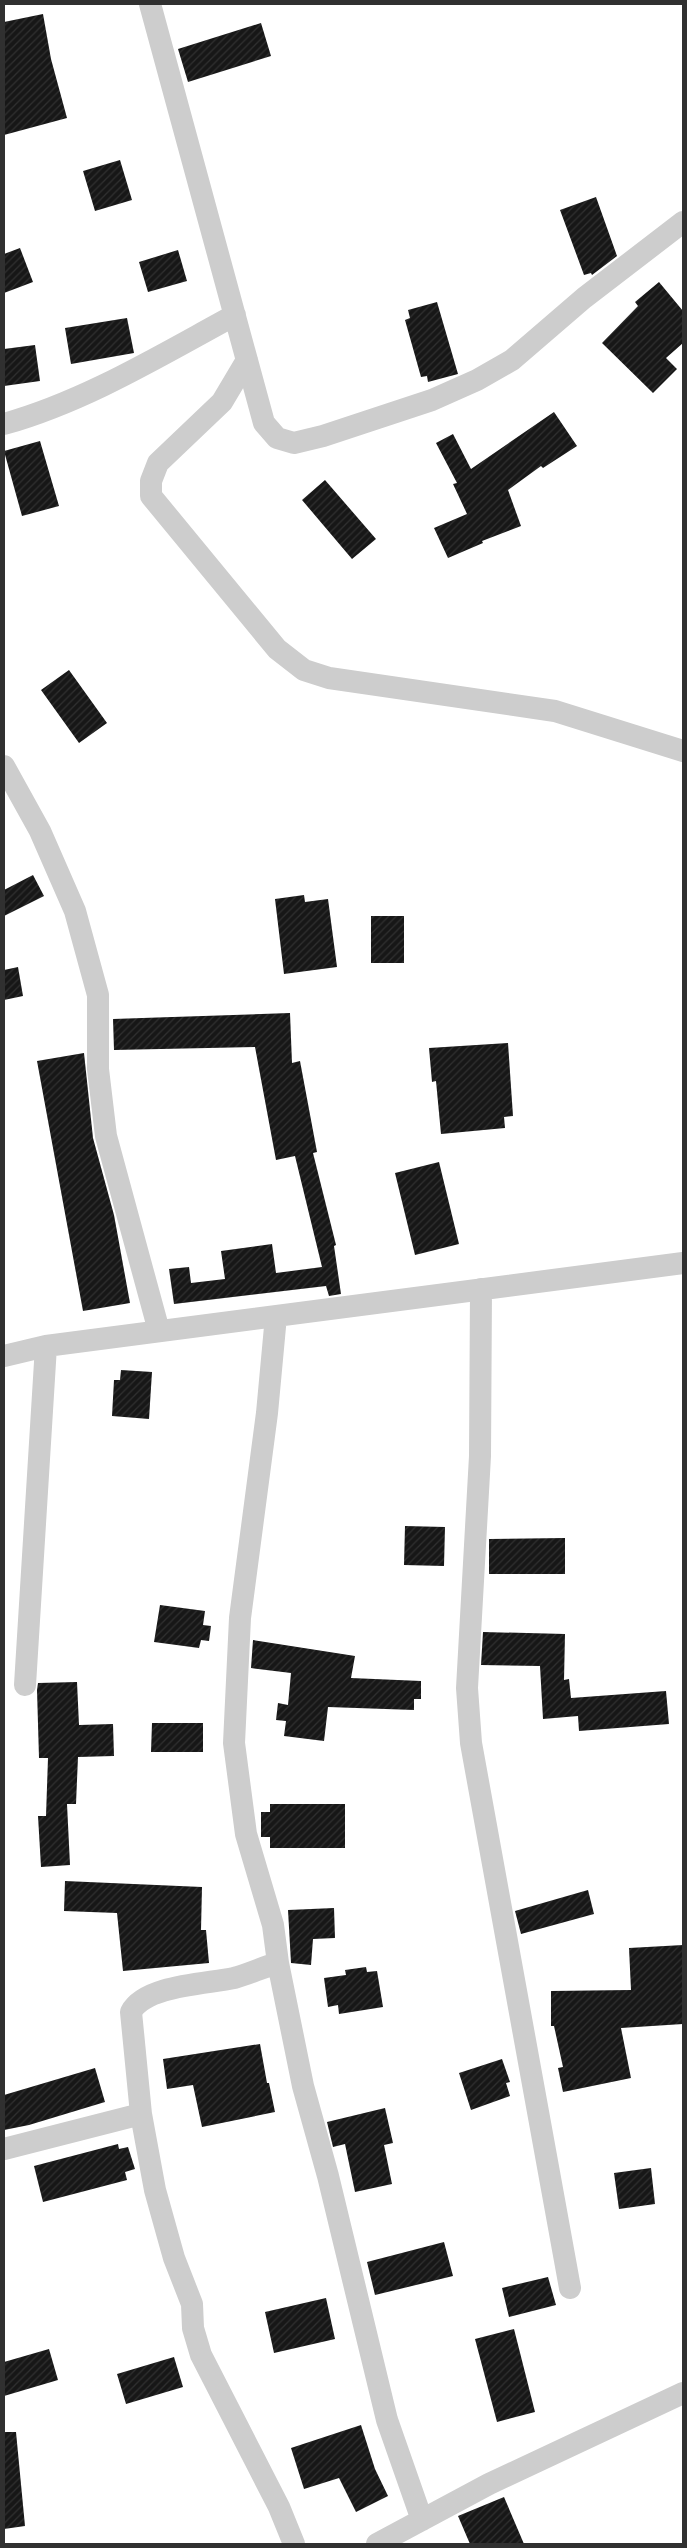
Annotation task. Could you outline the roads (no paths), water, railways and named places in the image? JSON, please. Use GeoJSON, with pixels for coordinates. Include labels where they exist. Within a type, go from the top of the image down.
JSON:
{"type":"FeatureCollection","features":[{"type":"Feature","properties":{"kind":"street"},"geometry":{"type":"LineString","coordinates":[[150,4],[264,423],[277,438],[294,442],[323,436],[432,400],[491,372],[512,360],[584,298],[683,222]]}},
{"type":"Feature","properties":{"kind":"street"},"geometry":{"type":"LineString","coordinates":[[4,424],[33,416],[117,379],[235,315]]}},
{"type":"Feature","properties":{"kind":"street"},"geometry":{"type":"LineString","coordinates":[[247,360],[222,402],[158,463],[151,482],[151,496],[277,648],[304,670],[329,678],[555,711],[683,751]]}},
{"type":"Feature","properties":{"kind":"street"},"geometry":{"type":"LineString","coordinates":[[4,766],[40,830],[75,911],[98,994],[98,1068],[106,1136],[159,1332]]}},
{"type":"Feature","properties":{"kind":"street"},"geometry":{"type":"LineString","coordinates":[[4,1356],[46,1346],[683,1263]]}},
{"type":"Feature","properties":{"kind":"street"},"geometry":{"type":"LineString","coordinates":[[481,1289],[480,1456],[467,1688],[471,1743],[570,2288]]}},
{"type":"Feature","properties":{"kind":"street"},"geometry":{"type":"LineString","coordinates":[[276,1316],[267,1413],[240,1618],[234,1743],[246,1834],[273,1925],[278,1963],[302,2086],[328,2176],[387,2420],[422,2520]]}},
{"type":"Feature","properties":{"kind":"street"},"geometry":{"type":"LineString","coordinates":[[26,1685],[46,1346]]}},
{"type":"Feature","properties":{"kind":"street"},"geometry":{"type":"LineString","coordinates":[[278,1963],[236,1978],[167,1990],[135,2005],[131,2012],[141,2114],[155,2190],[174,2258],[192,2304],[193,2328],[201,2356],[279,2507],[294,2544]]}},
{"type":"Feature","properties":{"kind":"street"},"geometry":{"type":"LineString","coordinates":[[4,2149],[141,2114]]}},
{"type":"Feature","properties":{"kind":"street"},"geometry":{"type":"LineString","coordinates":[[377,2544],[489,2484],[683,2393]]}}]}
